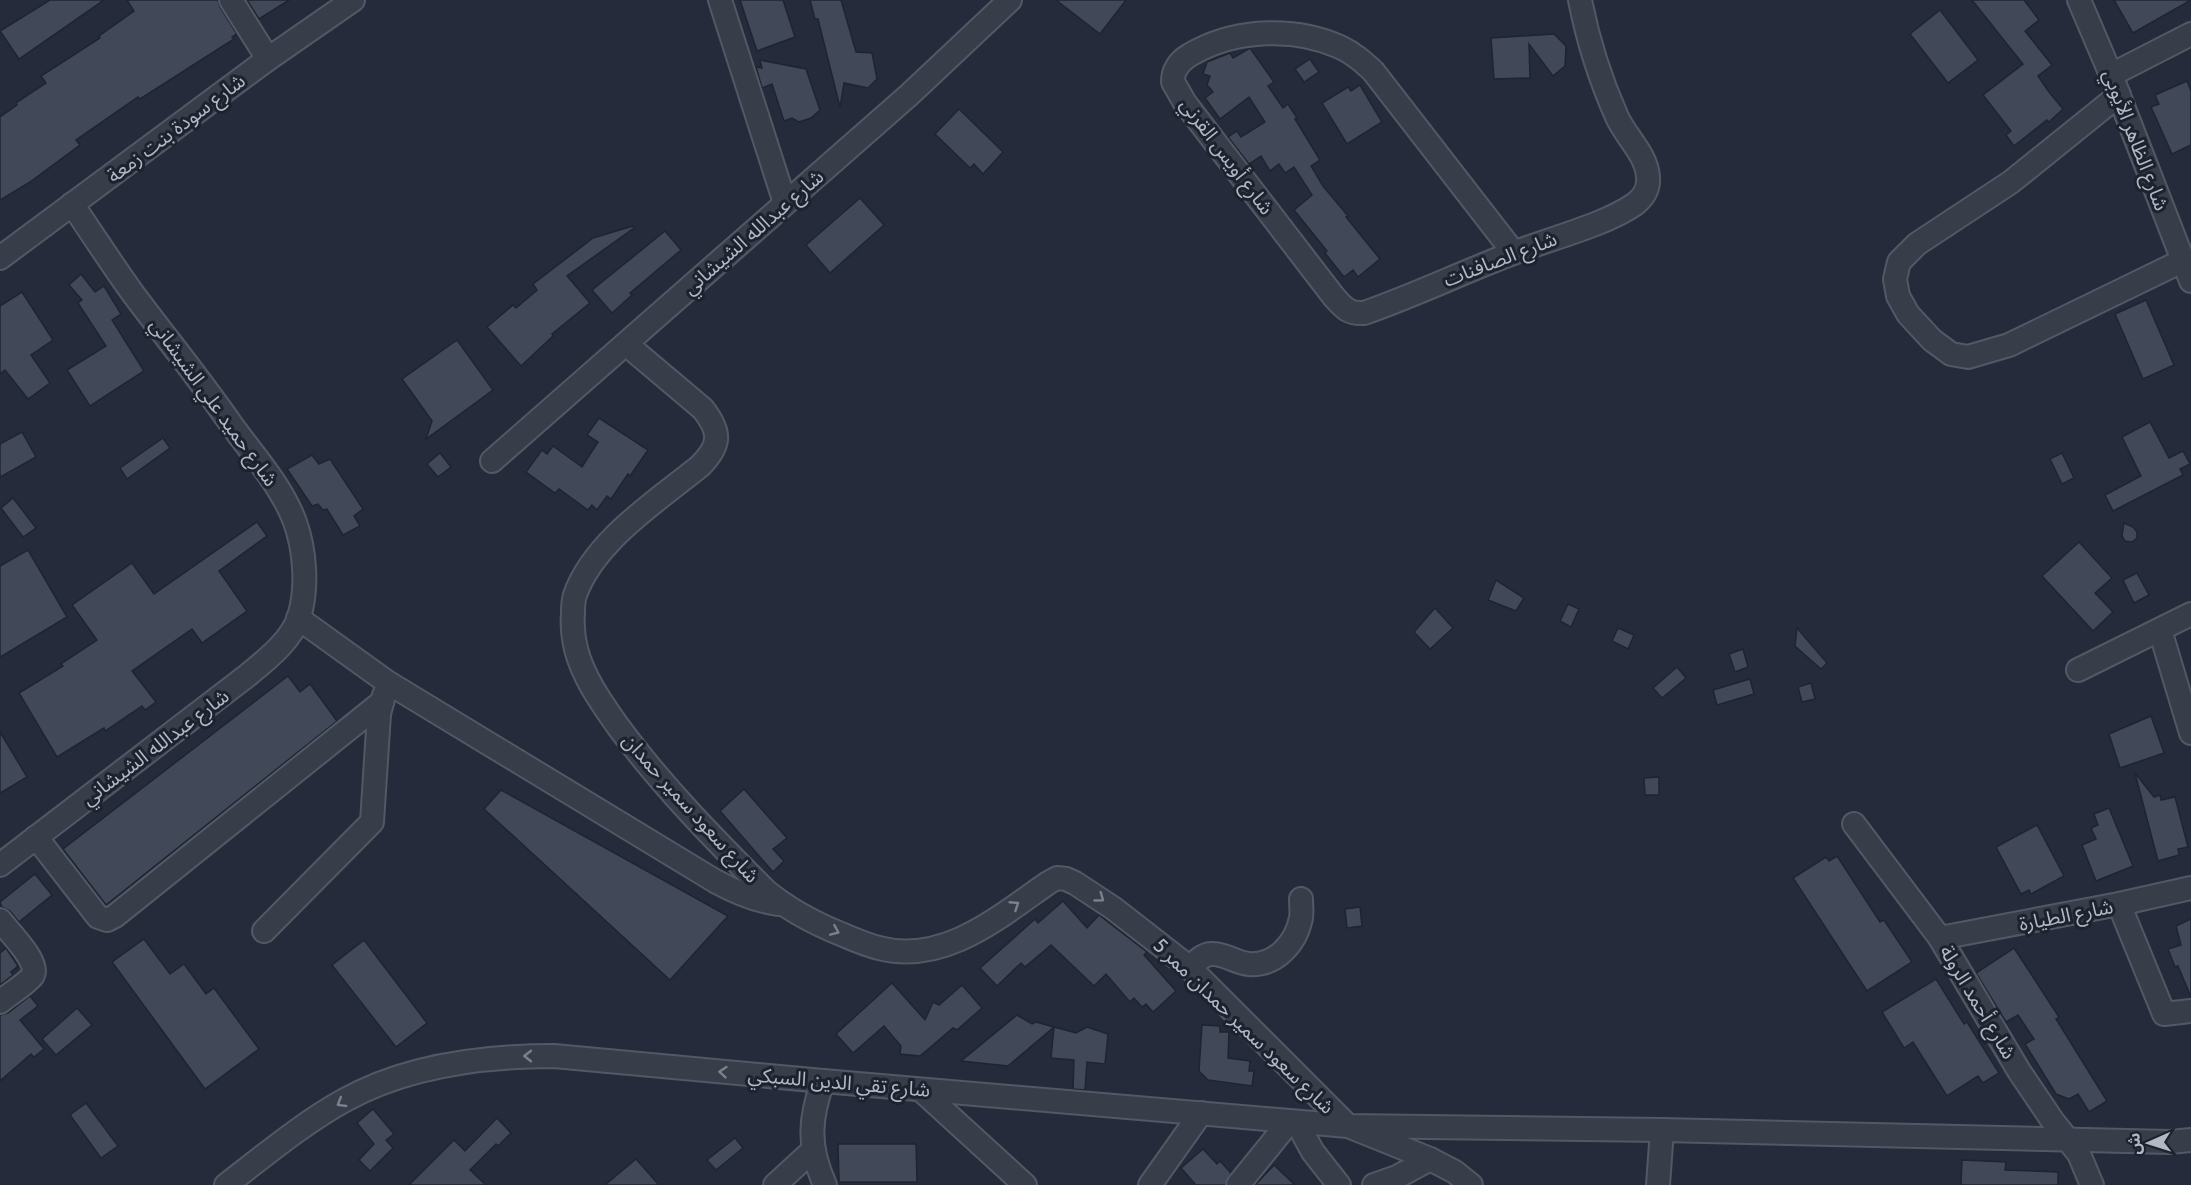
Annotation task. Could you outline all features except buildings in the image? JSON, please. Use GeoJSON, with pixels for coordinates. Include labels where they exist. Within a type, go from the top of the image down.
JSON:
{"type":"FeatureCollection","features":[{"type":"Feature","properties":{"kind":"street"},"geometry":{"type":"LineString","coordinates":[[231,0],[268,59]]}},
{"type":"Feature","properties":{"kind":"street","name":"شارع سودة بنت زمعة"},"geometry":{"type":"LineString","coordinates":[[0,258],[268,59],[353,0]]}},
{"type":"Feature","properties":{"kind":"street"},"geometry":{"type":"LineString","coordinates":[[720,0],[785,203]]}},
{"type":"Feature","properties":{"kind":"street","name":"شارع عبدالله الشيشاني"},"geometry":{"type":"LineString","coordinates":[[492,461],[909,95],[1010,0]]}},
{"type":"Feature","properties":{"kind":"street","name":"شارع الصافنات"},"geometry":{"type":"LineString","coordinates":[[1344,309],[1354,314],[1364,313],[1613,216],[1635,204],[1644,195],[1648,187],[1648,175],[1641,158],[1618,120],[1602,82],[1592,54],[1580,0]]}},
{"type":"Feature","properties":{"kind":"street","name":"شارع الظاهر الأيوبي"},"geometry":{"type":"LineString","coordinates":[[2079,0],[2115,85],[2187,271]]}},
{"type":"Feature","properties":{"kind":"street","name":"شارع أويس القرني"},"geometry":{"type":"LineString","coordinates":[[1344,309],[1178,92],[1173,82],[1175,69],[1186,57],[1206,46],[1228,39],[1270,34],[1314,38],[1357,55],[1373,71],[1514,253]]}},
{"type":"Feature","properties":{"kind":"street"},"geometry":{"type":"LineString","coordinates":[[2187,271],[2009,345],[1968,357],[1951,354],[1932,340],[1908,314],[1898,296],[1895,279],[1899,262],[1917,244],[2011,182],[2115,85],[2191,34]]}},
{"type":"Feature","properties":{"kind":"street","name":"شارع حميد علي الشيشاني"},"geometry":{"type":"LineString","coordinates":[[72,204],[133,293],[215,400],[280,492],[294,520],[303,561],[303,591],[298,618]]}},
{"type":"Feature","properties":{"kind":"street","name":"شارع سعود سمير حمدان"},"geometry":{"type":"LineString","coordinates":[[626,344],[703,409],[713,422],[717,443],[710,456],[700,466],[622,531],[599,554],[574,597],[572,629],[576,651],[603,705],[633,747],[697,820],[766,891],[783,905],[828,928],[879,948],[914,952],[934,949],[968,936],[1048,883]]}},
{"type":"Feature","properties":{"kind":"street"},"geometry":{"type":"LineString","coordinates":[[2078,670],[2191,614]]}},
{"type":"Feature","properties":{"kind":"street","name":"شارع عبدالله الشيشاني"},"geometry":{"type":"LineString","coordinates":[[0,865],[248,675],[287,637],[298,618]]}},
{"type":"Feature","properties":{"kind":"street","name":"شارع سعود سمير حمدان"},"geometry":{"type":"LineString","coordinates":[[298,618],[385,692],[715,881],[740,894],[764,902],[783,905]]}},
{"type":"Feature","properties":{"kind":"street"},"geometry":{"type":"LineString","coordinates":[[2160,630],[2191,733]]}},
{"type":"Feature","properties":{"kind":"street"},"geometry":{"type":"LineString","coordinates":[[36,837],[98,917],[107,920],[385,692]]}},
{"type":"Feature","properties":{"kind":"street"},"geometry":{"type":"LineString","coordinates":[[264,931],[372,822],[379,714],[385,692]]}},
{"type":"Feature","properties":{"kind":"street","name":"شارع أحمد الرولة"},"geometry":{"type":"LineString","coordinates":[[1854,824],[1940,938],[2019,1071],[2052,1120],[2079,1154],[2092,1185]]}},
{"type":"Feature","properties":{"kind":"street","name":"شارع سعود سمير حمدان ممر 5"},"geometry":{"type":"LineString","coordinates":[[1048,883],[1057,878],[1066,879],[1089,890],[1190,968],[1348,1126]]}},
{"type":"Feature","properties":{"kind":"street","name":"شارع الطيارة"},"geometry":{"type":"LineString","coordinates":[[1940,938],[2191,888]]}},
{"type":"Feature","properties":{"kind":"street"},"geometry":{"type":"LineString","coordinates":[[1190,968],[1200,957],[1213,953],[1249,964],[1269,961],[1285,951],[1294,936],[1301,919],[1301,899]]}},
{"type":"Feature","properties":{"kind":"street"},"geometry":{"type":"LineString","coordinates":[[2119,904],[2164,1014],[2191,1011]]}},
{"type":"Feature","properties":{"kind":"street"},"geometry":{"type":"LineString","coordinates":[[0,920],[31,959],[34,974],[0,1002]]}},
{"type":"Feature","properties":{"kind":"street","name":"شارع تقي الدين السبكي"},"geometry":{"type":"LineString","coordinates":[[226,1185],[345,1100],[403,1075],[477,1060],[517,1056],[554,1056],[1293,1123],[1348,1126],[1430,1158],[1455,1172],[1471,1185]]}},
{"type":"Feature","properties":{"kind":"street"},"geometry":{"type":"LineString","coordinates":[[823,1081],[816,1100],[812,1123],[812,1151],[825,1185]]}},
{"type":"Feature","properties":{"kind":"street"},"geometry":{"type":"LineString","coordinates":[[921,1090],[1025,1185]]}},
{"type":"Feature","properties":{"kind":"street"},"geometry":{"type":"LineString","coordinates":[[1150,1185],[1201,1113]]}},
{"type":"Feature","properties":{"kind":"street"},"geometry":{"type":"LineString","coordinates":[[1238,1185],[1293,1123],[1339,1185]]}},
{"type":"Feature","properties":{"kind":"street"},"geometry":{"type":"LineString","coordinates":[[1348,1126],[1662,1130],[2170,1142],[2191,1140]]}},
{"type":"Feature","properties":{"kind":"street"},"geometry":{"type":"LineString","coordinates":[[1658,1185],[1662,1130]]}},
{"type":"Feature","properties":{"kind":"street"},"geometry":{"type":"LineString","coordinates":[[775,1185],[812,1151]]}},
{"type":"Feature","properties":{"kind":"street"},"geometry":{"type":"LineString","coordinates":[[1374,1185],[1397,1177],[1430,1158]]}}]}
